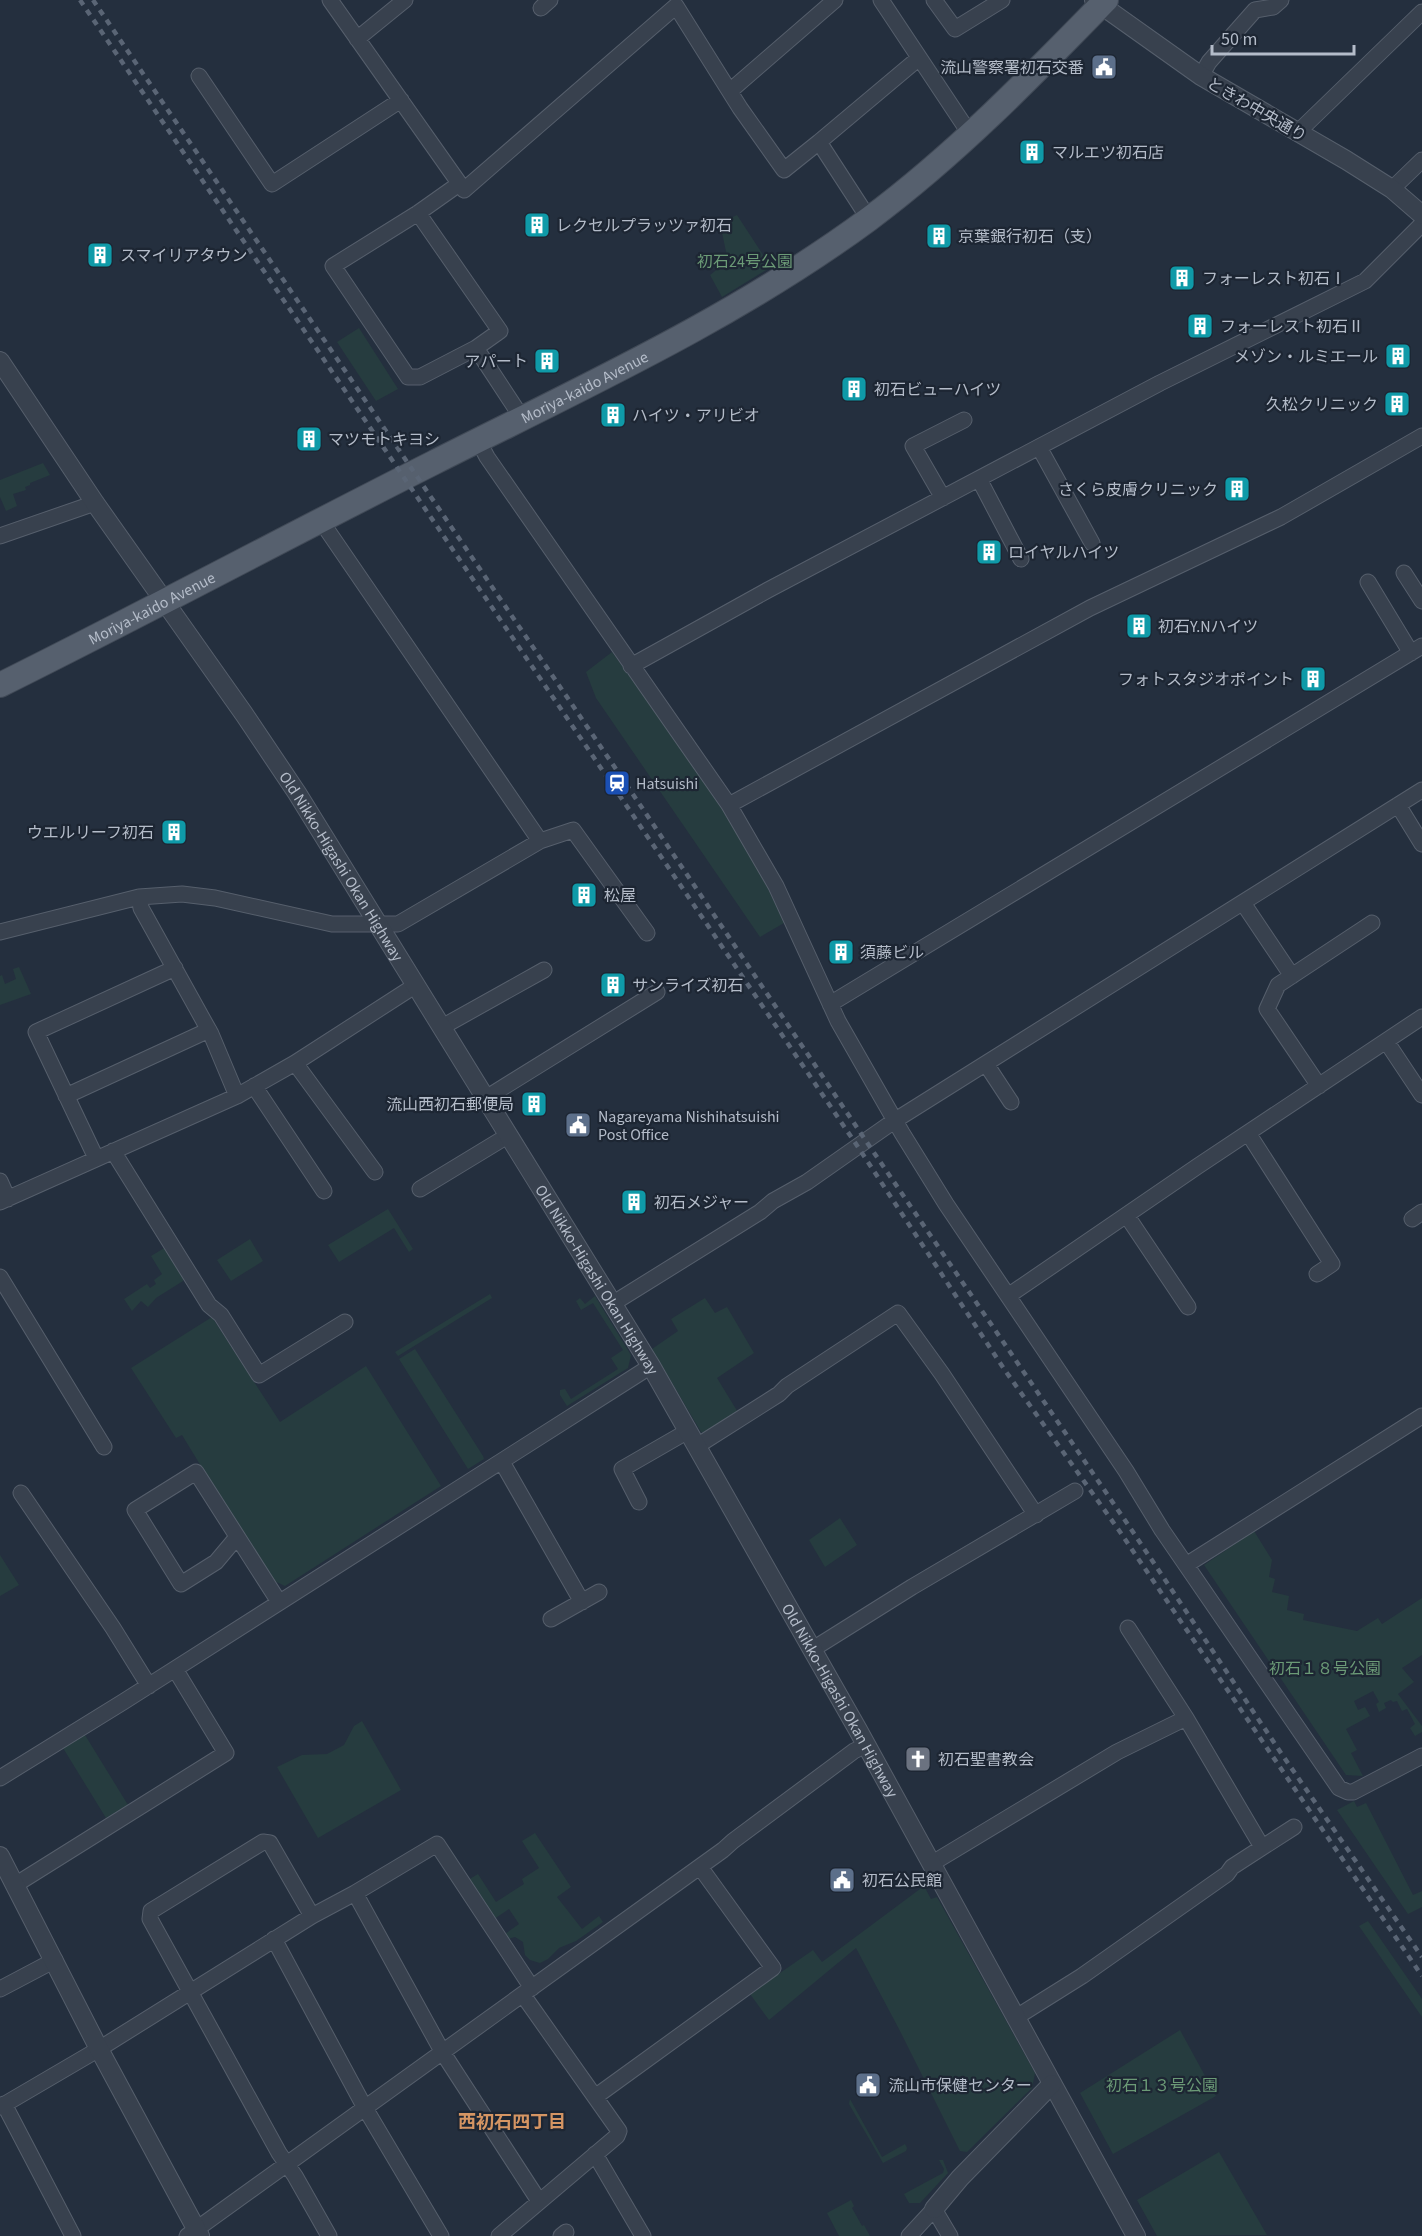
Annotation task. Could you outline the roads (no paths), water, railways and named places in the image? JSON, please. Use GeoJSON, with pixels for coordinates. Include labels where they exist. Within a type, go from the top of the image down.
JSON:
{"type":"FeatureCollection","features":[{"type":"Feature","properties":{"kind":"main road","name":"Moriya-kaido Avenue"},"geometry":{"type":"LineString","coordinates":[[0,685],[575,392],[719,314],[792,271],[869,219],[942,161],[1100,2]]}},
{"type":"Feature","properties":{"kind":"street"},"geometry":{"type":"LineString","coordinates":[[330,0],[464,190],[676,6],[784,170],[919,58]]}},
{"type":"Feature","properties":{"kind":"street"},"geometry":{"type":"LineString","coordinates":[[357,39],[405,0]]}},
{"type":"Feature","properties":{"kind":"street"},"geometry":{"type":"LineString","coordinates":[[730,91],[835,0]]}},
{"type":"Feature","properties":{"kind":"street"},"geometry":{"type":"LineString","coordinates":[[881,0],[970,134]]}},
{"type":"Feature","properties":{"kind":"street"},"geometry":{"type":"LineString","coordinates":[[934,0],[955,29],[1002,0]]}},
{"type":"Feature","properties":{"kind":"street"},"geometry":{"type":"LineString","coordinates":[[1201,76],[1209,62],[1255,10],[1273,8],[1281,0]]}},
{"type":"Feature","properties":{"kind":"street","name":"ときわ中央通り"},"geometry":{"type":"LineString","coordinates":[[1100,2],[1201,76],[1392,189],[1422,215]]}},
{"type":"Feature","properties":{"kind":"street"},"geometry":{"type":"LineString","coordinates":[[1297,134],[1422,12]]}},
{"type":"Feature","properties":{"kind":"street"},"geometry":{"type":"LineString","coordinates":[[199,76],[272,184],[401,100]]}},
{"type":"Feature","properties":{"kind":"street"},"geometry":{"type":"LineString","coordinates":[[819,142],[869,219]]}},
{"type":"Feature","properties":{"kind":"street"},"geometry":{"type":"LineString","coordinates":[[1392,189],[1422,160]]}},
{"type":"Feature","properties":{"kind":"street"},"geometry":{"type":"LineString","coordinates":[[418,213],[500,331],[476,348],[420,376],[408,377],[333,266],[418,213],[459,184]]}},
{"type":"Feature","properties":{"kind":"street"},"geometry":{"type":"LineString","coordinates":[[632,666],[1160,383],[1365,281],[1422,224]]}},
{"type":"Feature","properties":{"kind":"street"},"geometry":{"type":"LineString","coordinates":[[476,348],[522,418]]}},
{"type":"Feature","properties":{"kind":"street","name":"Old Nikko-Higashi Okan Highway"},"geometry":{"type":"LineString","coordinates":[[0,361],[95,503],[277,763],[651,1366],[813,1649],[1136,2236]]}},
{"type":"Feature","properties":{"kind":"street"},"geometry":{"type":"LineString","coordinates":[[943,498],[913,446],[964,420]]}},
{"type":"Feature","properties":{"kind":"street"},"geometry":{"type":"LineString","coordinates":[[729,805],[1090,608],[1281,517],[1422,436]]}},
{"type":"Feature","properties":{"kind":"street"},"geometry":{"type":"LineString","coordinates":[[478,440],[487,457],[729,805],[776,886],[830,1004],[894,1121],[946,1204],[1186,1565],[1339,1788],[1353,1792],[1422,1756]]}},
{"type":"Feature","properties":{"kind":"street"},"geometry":{"type":"LineString","coordinates":[[1039,447],[1092,543]]}},
{"type":"Feature","properties":{"kind":"street"},"geometry":{"type":"LineString","coordinates":[[979,479],[1021,559]]}},
{"type":"Feature","properties":{"kind":"street"},"geometry":{"type":"LineString","coordinates":[[0,536],[95,503]]}},
{"type":"Feature","properties":{"kind":"street"},"geometry":{"type":"LineString","coordinates":[[321,521],[540,841]]}},
{"type":"Feature","properties":{"kind":"street"},"geometry":{"type":"LineString","coordinates":[[1404,573],[1422,602]]}},
{"type":"Feature","properties":{"kind":"street"},"geometry":{"type":"LineString","coordinates":[[830,1004],[1416,649],[1368,582]]}},
{"type":"Feature","properties":{"kind":"street"},"geometry":{"type":"LineString","coordinates":[[612,1304],[760,1212],[773,1201],[807,1182],[894,1121],[1422,790]]}},
{"type":"Feature","properties":{"kind":"street"},"geometry":{"type":"LineString","coordinates":[[1398,805],[1422,844]]}},
{"type":"Feature","properties":{"kind":"street"},"geometry":{"type":"LineString","coordinates":[[0,932],[139,897],[182,894],[332,924],[398,924],[540,841],[573,831],[647,933]]}},
{"type":"Feature","properties":{"kind":"street"},"geometry":{"type":"LineString","coordinates":[[139,897],[141,908],[209,1030],[237,1096]]}},
{"type":"Feature","properties":{"kind":"street"},"geometry":{"type":"LineString","coordinates":[[1243,903],[1292,976]]}},
{"type":"Feature","properties":{"kind":"street"},"geometry":{"type":"LineString","coordinates":[[1319,1086],[1267,1009],[1278,985],[1372,923]]}},
{"type":"Feature","properties":{"kind":"street"},"geometry":{"type":"LineString","coordinates":[[96,1158],[36,1032],[175,968]]}},
{"type":"Feature","properties":{"kind":"street"},"geometry":{"type":"LineString","coordinates":[[442,1027],[544,970]]}},
{"type":"Feature","properties":{"kind":"street"},"geometry":{"type":"LineString","coordinates":[[0,1181],[4,1201],[237,1096],[295,1063],[416,985]]}},
{"type":"Feature","properties":{"kind":"street"},"geometry":{"type":"LineString","coordinates":[[486,1098],[657,992]]}},
{"type":"Feature","properties":{"kind":"street"},"geometry":{"type":"LineString","coordinates":[[1008,1296],[1422,1017]]}},
{"type":"Feature","properties":{"kind":"street"},"geometry":{"type":"LineString","coordinates":[[66,1096],[209,1030]]}},
{"type":"Feature","properties":{"kind":"street"},"geometry":{"type":"LineString","coordinates":[[1386,1041],[1422,1095]]}},
{"type":"Feature","properties":{"kind":"street"},"geometry":{"type":"LineString","coordinates":[[295,1063],[375,1172]]}},
{"type":"Feature","properties":{"kind":"street"},"geometry":{"type":"LineString","coordinates":[[986,1064],[1011,1101]]}},
{"type":"Feature","properties":{"kind":"street"},"geometry":{"type":"LineString","coordinates":[[254,1086],[324,1191]]}},
{"type":"Feature","properties":{"kind":"street"},"geometry":{"type":"LineString","coordinates":[[1248,1133],[1332,1264],[1317,1274]]}},
{"type":"Feature","properties":{"kind":"street"},"geometry":{"type":"LineString","coordinates":[[420,1189],[509,1135]]}},
{"type":"Feature","properties":{"kind":"street"},"geometry":{"type":"LineString","coordinates":[[113,1151],[209,1305],[221,1315],[260,1375],[345,1322]]}},
{"type":"Feature","properties":{"kind":"street"},"geometry":{"type":"LineString","coordinates":[[1127,1216],[1188,1306]]}},
{"type":"Feature","properties":{"kind":"street"},"geometry":{"type":"LineString","coordinates":[[0,1277],[105,1447]]}},
{"type":"Feature","properties":{"kind":"street"},"geometry":{"type":"LineString","coordinates":[[639,1502],[622,1469],[693,1439],[779,1394],[787,1386],[898,1313],[942,1374],[1036,1515]]}},
{"type":"Feature","properties":{"kind":"street"},"geometry":{"type":"LineString","coordinates":[[0,1778],[149,1686],[651,1366]]}},
{"type":"Feature","properties":{"kind":"street"},"geometry":{"type":"LineString","coordinates":[[1186,1565],[1422,1416]]}},
{"type":"Feature","properties":{"kind":"street"},"geometry":{"type":"LineString","coordinates":[[502,1462],[582,1602]]}},
{"type":"Feature","properties":{"kind":"street"},"geometry":{"type":"LineString","coordinates":[[237,1537],[216,1562],[180,1584],[135,1510],[196,1472],[279,1602]]}},
{"type":"Feature","properties":{"kind":"street"},"geometry":{"type":"LineString","coordinates":[[813,1649],[912,1587],[1075,1491]]}},
{"type":"Feature","properties":{"kind":"street"},"geometry":{"type":"LineString","coordinates":[[21,1493],[113,1628],[149,1686]]}},
{"type":"Feature","properties":{"kind":"street"},"geometry":{"type":"LineString","coordinates":[[551,1620],[599,1592]]}},
{"type":"Feature","properties":{"kind":"street"},"geometry":{"type":"LineString","coordinates":[[1128,1628],[1186,1719],[1262,1847]]}},
{"type":"Feature","properties":{"kind":"street"},"geometry":{"type":"LineString","coordinates":[[15,1885],[226,1753],[175,1669]]}},
{"type":"Feature","properties":{"kind":"street"},"geometry":{"type":"LineString","coordinates":[[931,1864],[1117,1752],[1186,1719]]}},
{"type":"Feature","properties":{"kind":"street"},"geometry":{"type":"LineString","coordinates":[[0,1856],[194,2234],[866,1745]]}},
{"type":"Feature","properties":{"kind":"street"},"geometry":{"type":"LineString","coordinates":[[1015,2018],[1082,1976],[1262,1847],[1294,1827]]}},
{"type":"Feature","properties":{"kind":"street"},"geometry":{"type":"LineString","coordinates":[[312,1916],[270,1843],[263,1842],[151,1911],[150,1919],[279,2153],[329,2236]]}},
{"type":"Feature","properties":{"kind":"street"},"geometry":{"type":"LineString","coordinates":[[73,2236],[2,2105],[99,2049],[312,1916],[437,1844],[595,2097],[619,2131],[617,2136],[499,2236]]}},
{"type":"Feature","properties":{"kind":"street"},"geometry":{"type":"LineString","coordinates":[[595,2097],[773,1968],[700,1867]]}},
{"type":"Feature","properties":{"kind":"street"},"geometry":{"type":"LineString","coordinates":[[355,1893],[443,2053],[539,2201]]}},
{"type":"Feature","properties":{"kind":"street"},"geometry":{"type":"LineString","coordinates":[[274,1940],[365,2108],[441,2236]]}},
{"type":"Feature","properties":{"kind":"street"},"geometry":{"type":"LineString","coordinates":[[0,1989],[55,1960]]}},
{"type":"Feature","properties":{"kind":"street"},"geometry":{"type":"LineString","coordinates":[[909,2236],[960,2178],[1052,2084]]}},
{"type":"Feature","properties":{"kind":"street"},"geometry":{"type":"LineString","coordinates":[[596,2154],[644,2236]]}},
{"type":"Feature","properties":{"kind":"street"},"geometry":{"type":"LineString","coordinates":[[934,2209],[950,2236]]}},
{"type":"Feature","properties":{"kind":"railway"},"geometry":{"type":"LineString","coordinates":[[80,0],[858,1147],[1004,1369],[1118,1529],[1422,1976]]}},
{"type":"Feature","properties":{"kind":"railway"},"geometry":{"type":"LineString","coordinates":[[93,0],[1281,1753],[1422,1957]]}},
{"type":"Feature","properties":{"kind":"place","name":"流山警察署初石交番"},"geometry":{"type":"Point","coordinates":[1104,67]}},
{"type":"Feature","properties":{"kind":"place","name":"マルエツ初石店"},"geometry":{"type":"Point","coordinates":[1032,152]}},
{"type":"Feature","properties":{"kind":"place","name":"レクセルプラッツァ初石"},"geometry":{"type":"Point","coordinates":[537,225]}},
{"type":"Feature","properties":{"kind":"place","name":"京葉銀行初石（支）"},"geometry":{"type":"Point","coordinates":[939,236]}},
{"type":"Feature","properties":{"kind":"place","name":"スマイリアタウン"},"geometry":{"type":"Point","coordinates":[100,255]}},
{"type":"Feature","properties":{"kind":"place","name":"フォーレスト初石Ⅰ"},"geometry":{"type":"Point","coordinates":[1182,278]}},
{"type":"Feature","properties":{"kind":"place","name":"フォーレスト初石Ⅱ"},"geometry":{"type":"Point","coordinates":[1200,326]}},
{"type":"Feature","properties":{"kind":"place","name":"メゾン・ルミエール"},"geometry":{"type":"Point","coordinates":[1398,356]}},
{"type":"Feature","properties":{"kind":"place","name":"アパート"},"geometry":{"type":"Point","coordinates":[547,361]}},
{"type":"Feature","properties":{"kind":"place","name":"初石ビューハイツ"},"geometry":{"type":"Point","coordinates":[854,389]}},
{"type":"Feature","properties":{"kind":"place","name":"久松クリニック"},"geometry":{"type":"Point","coordinates":[1397,404]}},
{"type":"Feature","properties":{"kind":"place","name":"ハイツ・アリビオ"},"geometry":{"type":"Point","coordinates":[613,415]}},
{"type":"Feature","properties":{"kind":"place","name":"マツモトキヨシ"},"geometry":{"type":"Point","coordinates":[309,439]}},
{"type":"Feature","properties":{"kind":"place","name":"さくら皮膚クリニック"},"geometry":{"type":"Point","coordinates":[1237,489]}},
{"type":"Feature","properties":{"kind":"place","name":"ロイヤルハイツ"},"geometry":{"type":"Point","coordinates":[989,552]}},
{"type":"Feature","properties":{"kind":"place","name":"初石Y.Nハイツ"},"geometry":{"type":"Point","coordinates":[1139,626]}},
{"type":"Feature","properties":{"kind":"place","name":"フォトスタジオポイント"},"geometry":{"type":"Point","coordinates":[1313,679]}},
{"type":"Feature","properties":{"kind":"place","name":"Hatsuishi"},"geometry":{"type":"Point","coordinates":[617,783]}},
{"type":"Feature","properties":{"kind":"place","name":"ウエルリーフ初石"},"geometry":{"type":"Point","coordinates":[174,832]}},
{"type":"Feature","properties":{"kind":"place","name":"松屋"},"geometry":{"type":"Point","coordinates":[584,895]}},
{"type":"Feature","properties":{"kind":"place","name":"須藤ビル"},"geometry":{"type":"Point","coordinates":[841,952]}},
{"type":"Feature","properties":{"kind":"place","name":"サンライズ初石"},"geometry":{"type":"Point","coordinates":[613,985]}},
{"type":"Feature","properties":{"kind":"place","name":"流山西初石郵便局"},"geometry":{"type":"Point","coordinates":[534,1104]}},
{"type":"Feature","properties":{"kind":"place","name":"Nagareyama Nishihatsuishi Post Office"},"geometry":{"type":"Point","coordinates":[578,1125]}},
{"type":"Feature","properties":{"kind":"place","name":"初石メジャー"},"geometry":{"type":"Point","coordinates":[634,1202]}},
{"type":"Feature","properties":{"kind":"place","name":"初石聖書教会"},"geometry":{"type":"Point","coordinates":[918,1759]}},
{"type":"Feature","properties":{"kind":"place","name":"初石公民館"},"geometry":{"type":"Point","coordinates":[842,1880]}},
{"type":"Feature","properties":{"kind":"place","name":"流山市保健センター"},"geometry":{"type":"Point","coordinates":[868,2085]}},
{"type":"Feature","properties":{"kind":"district","name":"西初石四丁目"},"geometry":{"type":"Point","coordinates":[512,2122]}},
{"type":"Feature","properties":{"kind":"park label","name":"初石24号公園"},"geometry":{"type":"Point","coordinates":[745,261]}},
{"type":"Feature","properties":{"kind":"park label","name":"初石１８号公園"},"geometry":{"type":"Point","coordinates":[1325,1668]}},
{"type":"Feature","properties":{"kind":"park label","name":"初石１３号公園"},"geometry":{"type":"Point","coordinates":[1162,2085]}}]}
